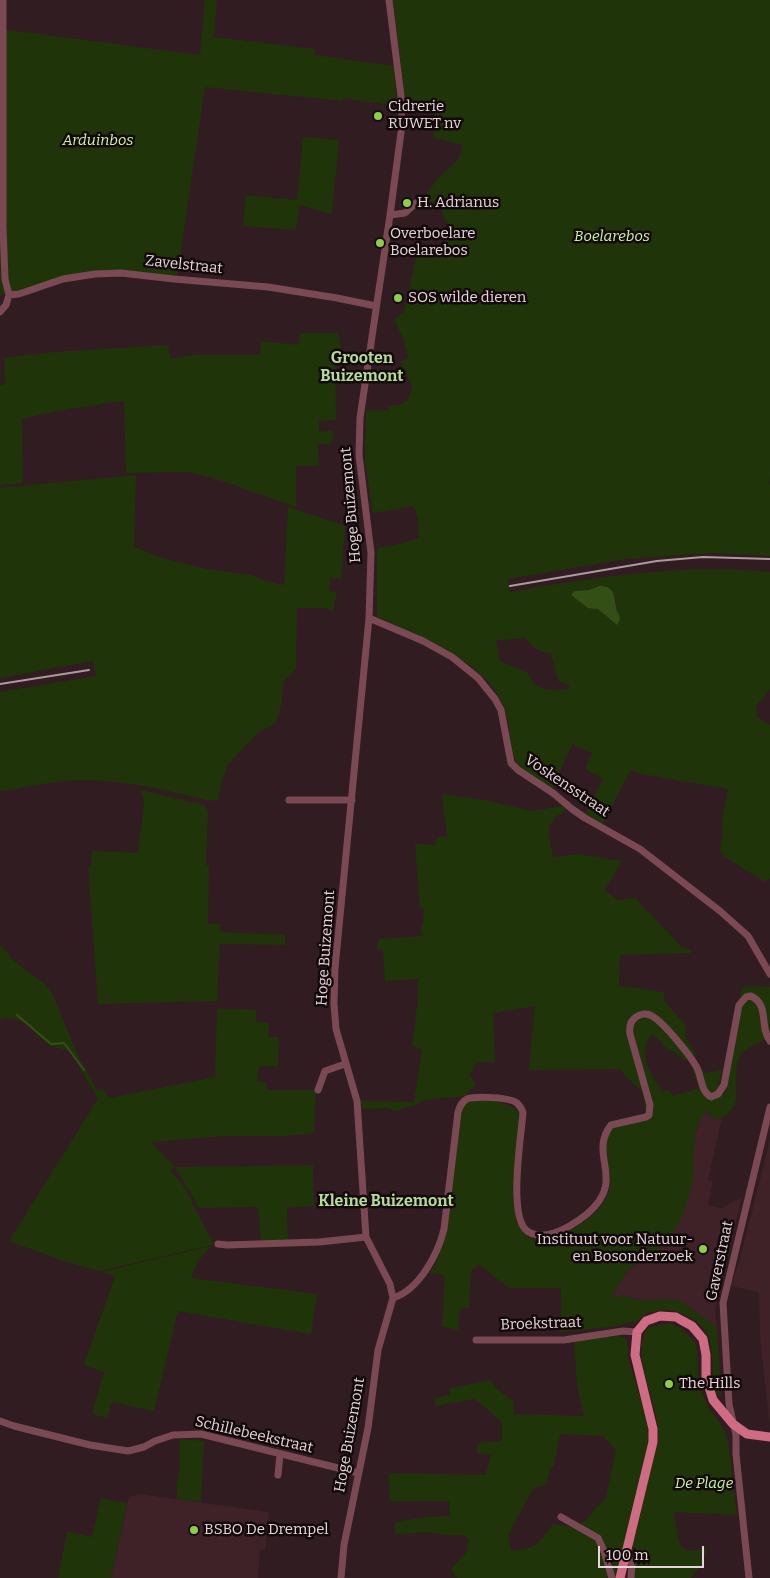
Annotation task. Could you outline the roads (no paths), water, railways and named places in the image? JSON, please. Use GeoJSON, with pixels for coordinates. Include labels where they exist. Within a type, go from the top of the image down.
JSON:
{"type":"FeatureCollection","features":[{"type":"Feature","properties":{"kind":"main road"},"geometry":{"type":"LineString","coordinates":[[620,1578],[654,1442],[652,1422],[635,1356],[637,1332],[646,1321],[660,1316],[676,1318],[692,1326],[702,1338],[706,1355],[706,1377],[713,1400],[732,1424],[747,1434],[770,1437]]}},
{"type":"Feature","properties":{"kind":"street"},"geometry":{"type":"LineString","coordinates":[[0,312],[6,305],[8,295],[5,279],[3,227],[4,0]]}},
{"type":"Feature","properties":{"kind":"street","name":"Hoge Buizemont"},"geometry":{"type":"LineString","coordinates":[[342,1578],[344,1546],[368,1428],[378,1350],[393,1298],[390,1284],[366,1238],[356,1101],[336,1029],[334,1004],[369,618],[371,553],[359,455],[360,418],[390,215],[402,108],[389,0]]}},
{"type":"Feature","properties":{"kind":"street"},"geometry":{"type":"LineString","coordinates":[[390,215],[405,213],[416,203]]}},
{"type":"Feature","properties":{"kind":"street","name":"Zavelstraat"},"geometry":{"type":"LineString","coordinates":[[8,295],[19,294],[63,279],[95,274],[121,273],[268,287],[376,306]]}},
{"type":"Feature","properties":{"kind":"street","name":"Voskensstraat"},"geometry":{"type":"LineString","coordinates":[[369,618],[423,641],[452,657],[478,678],[490,691],[501,710],[511,763],[585,818],[640,849],[720,911],[748,936],[770,974]]}},
{"type":"Feature","properties":{"kind":"street"},"geometry":{"type":"LineString","coordinates":[[289,800],[352,800]]}},
{"type":"Feature","properties":{"kind":"street"},"geometry":{"type":"LineString","coordinates":[[393,1298],[402,1295],[430,1265],[440,1246],[444,1229],[458,1112],[461,1103],[466,1100],[482,1098],[512,1100],[518,1104],[523,1113],[517,1167],[520,1220],[524,1228],[537,1236],[554,1233],[574,1224],[594,1208],[605,1193],[606,1179],[602,1144],[604,1136],[612,1125],[646,1117],[650,1114],[650,1105],[630,1034],[629,1026],[636,1017],[647,1014],[652,1016],[666,1029],[691,1058],[698,1069],[704,1090],[711,1097],[718,1094],[724,1085],[739,1005],[746,997],[751,996],[759,1001],[765,1014],[766,1034],[770,1040]]}},
{"type":"Feature","properties":{"kind":"street"},"geometry":{"type":"LineString","coordinates":[[318,1090],[325,1071],[346,1064]]}},
{"type":"Feature","properties":{"kind":"street","name":"Gaverstraat"},"geometry":{"type":"LineString","coordinates":[[749,1578],[736,1454],[736,1435],[729,1404],[723,1303],[770,1108]]}},
{"type":"Feature","properties":{"kind":"street"},"geometry":{"type":"LineString","coordinates":[[218,1244],[304,1243],[366,1238]]}},
{"type":"Feature","properties":{"kind":"street","name":"Broekstraat"},"geometry":{"type":"LineString","coordinates":[[476,1340],[564,1340],[623,1331],[637,1332]]}},
{"type":"Feature","properties":{"kind":"street","name":"Schillebeekstraat"},"geometry":{"type":"LineString","coordinates":[[0,1421],[90,1445],[128,1451],[144,1447],[164,1438],[201,1434],[358,1473]]}},
{"type":"Feature","properties":{"kind":"street"},"geometry":{"type":"LineString","coordinates":[[278,1475],[280,1454]]}},
{"type":"Feature","properties":{"kind":"street"},"geometry":{"type":"LineString","coordinates":[[561,1517],[598,1538],[612,1578]]}},
{"type":"Feature","properties":{"kind":"street"},"geometry":{"type":"LineString","coordinates":[[626,1554],[632,1564],[631,1578]]}},
{"type":"Feature","properties":{"kind":"waterway"},"geometry":{"type":"LineString","coordinates":[[17,1015],[51,1044],[64,1043],[84,1070]]}},
{"type":"Feature","properties":{"kind":"railway"},"geometry":{"type":"LineString","coordinates":[[510,586],[657,561],[703,557],[770,559]]}},
{"type":"Feature","properties":{"kind":"railway"},"geometry":{"type":"LineString","coordinates":[[0,684],[89,670]]}},
{"type":"Feature","properties":{"kind":"place","name":"Cidrerie RUWET nv"},"geometry":{"type":"Point","coordinates":[378,116]}},
{"type":"Feature","properties":{"kind":"place","name":"H. Adrianus"},"geometry":{"type":"Point","coordinates":[407,203]}},
{"type":"Feature","properties":{"kind":"place","name":"Overboelare Boelarebos"},"geometry":{"type":"Point","coordinates":[380,243]}},
{"type":"Feature","properties":{"kind":"place","name":"SOS wilde dieren"},"geometry":{"type":"Point","coordinates":[398,298]}},
{"type":"Feature","properties":{"kind":"place","name":"Instituut voor Natuur- en Bosonderzoek"},"geometry":{"type":"Point","coordinates":[703,1249]}},
{"type":"Feature","properties":{"kind":"place","name":"The Hills"},"geometry":{"type":"Point","coordinates":[669,1384]}},
{"type":"Feature","properties":{"kind":"place","name":"BSBO De Drempel"},"geometry":{"type":"Point","coordinates":[194,1530]}},
{"type":"Feature","properties":{"kind":"district","name":"Grooten Buizemont"},"geometry":{"type":"Point","coordinates":[362,368]}},
{"type":"Feature","properties":{"kind":"district","name":"Kleine Buizemont"},"geometry":{"type":"Point","coordinates":[386,1202]}},
{"type":"Feature","properties":{"kind":"park label","name":"Arduinbos"},"geometry":{"type":"Point","coordinates":[98,141]}},
{"type":"Feature","properties":{"kind":"park label","name":"Boelarebos"},"geometry":{"type":"Point","coordinates":[612,237]}},
{"type":"Feature","properties":{"kind":"park label","name":"De Plage"},"geometry":{"type":"Point","coordinates":[704,1484]}}]}
